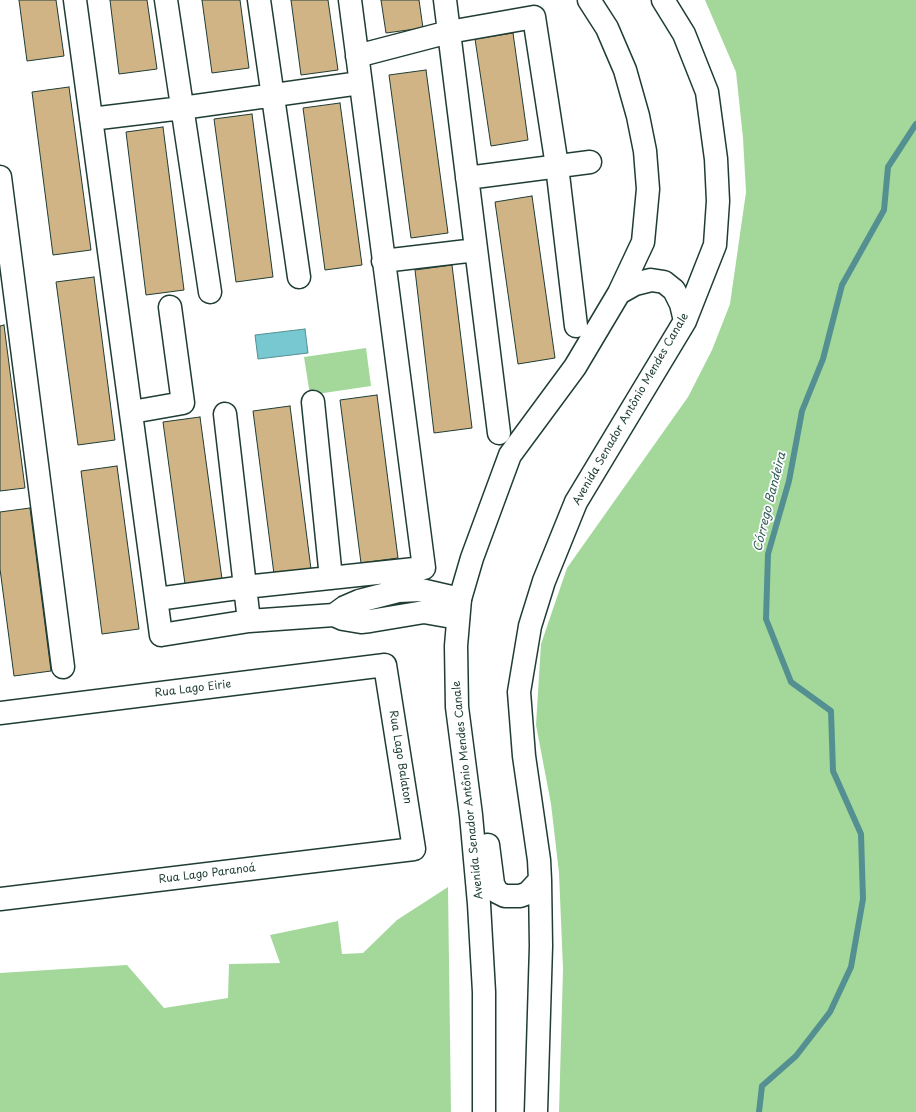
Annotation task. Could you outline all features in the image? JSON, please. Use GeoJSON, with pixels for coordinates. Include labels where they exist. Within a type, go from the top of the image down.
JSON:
{"type":"FeatureCollection","features":[{"type":"Feature","properties":{"kind":"street"},"geometry":{"type":"LineString","coordinates":[[75,0],[161,635],[249,621],[334,615],[345,607],[359,601],[398,591],[421,590],[459,608]]}},
{"type":"Feature","properties":{"kind":"street"},"geometry":{"type":"LineString","coordinates":[[166,0],[210,292]]}},
{"type":"Feature","properties":{"kind":"street"},"geometry":{"type":"LineString","coordinates":[[259,0],[299,277]]}},
{"type":"Feature","properties":{"kind":"street"},"geometry":{"type":"LineString","coordinates":[[157,599],[245,587],[424,568],[350,0]]}},
{"type":"Feature","properties":{"kind":"street"},"geometry":{"type":"LineString","coordinates":[[445,0],[499,433]]}},
{"type":"Feature","properties":{"kind":"street","name":"Avenida Senador Antônio Mendes Canale"},"geometry":{"type":"LineString","coordinates":[[484,1112],[484,992],[479,904],[471,815],[457,707],[456,646],[459,608],[472,558],[510,455],[575,368],[619,293],[643,242],[648,189],[645,150],[638,116],[625,70],[607,28],[589,0]]}},
{"type":"Feature","properties":{"kind":"street","name":"Avenida Senador Antônio Mendes Canale"},"geometry":{"type":"LineString","coordinates":[[536,1112],[541,946],[540,880],[539,860],[524,756],[519,692],[530,626],[544,581],[576,502],[685,321],[714,245],[718,201],[716,159],[707,92],[684,34],[663,0]]}},
{"type":"Feature","properties":{"kind":"street"},"geometry":{"type":"LineString","coordinates":[[357,56],[449,32],[534,17],[557,166],[576,326]]}},
{"type":"Feature","properties":{"kind":"street"},"geometry":{"type":"LineString","coordinates":[[91,119],[273,96],[360,83]]}},
{"type":"Feature","properties":{"kind":"street"},"geometry":{"type":"LineString","coordinates":[[467,178],[590,162]]}},
{"type":"Feature","properties":{"kind":"street"},"geometry":{"type":"LineString","coordinates":[[0,177],[8,297],[63,667]]}},
{"type":"Feature","properties":{"kind":"street"},"geometry":{"type":"LineString","coordinates":[[384,261],[476,250]]}},
{"type":"Feature","properties":{"kind":"street"},"geometry":{"type":"LineString","coordinates":[[619,293],[635,284],[651,280],[664,282],[674,290],[681,304],[685,321]]}},
{"type":"Feature","properties":{"kind":"street"},"geometry":{"type":"LineString","coordinates":[[132,412],[183,403],[170,307]]}},
{"type":"Feature","properties":{"kind":"street"},"geometry":{"type":"LineString","coordinates":[[313,402],[331,578]]}},
{"type":"Feature","properties":{"kind":"street"},"geometry":{"type":"LineString","coordinates":[[225,414],[249,621]]}},
{"type":"Feature","properties":{"kind":"street","name":"Rua Lago Eirie"},"geometry":{"type":"LineString","coordinates":[[0,713],[385,665]]}},
{"type":"Feature","properties":{"kind":"street","name":"Rua Lago Balaton"},"geometry":{"type":"LineString","coordinates":[[385,665],[414,849]]}},
{"type":"Feature","properties":{"kind":"street"},"geometry":{"type":"LineString","coordinates":[[471,815],[482,829],[488,843],[493,884],[497,892],[505,896],[520,896],[528,893],[540,880]]}},
{"type":"Feature","properties":{"kind":"street","name":"Rua Lago Paranoá"},"geometry":{"type":"LineString","coordinates":[[0,899],[414,849]]}},
{"type":"Feature","properties":{"kind":"green space"},"geometry":{"type":"Polygon","coordinates":[[[705,0],[916,0],[916,1112],[559,1112],[563,969],[559,873],[551,804],[536,725],[541,644],[567,568],[688,397],[712,350],[730,304],[746,192],[743,138],[736,72],[705,0]]]}},
{"type":"Feature","properties":{"kind":"green space"},"geometry":{"type":"Polygon","coordinates":[[[366,348],[371,386],[310,395],[304,357],[366,348]]]}},
{"type":"Feature","properties":{"kind":"green space"},"geometry":{"type":"Polygon","coordinates":[[[448,887],[451,1112],[0,1112],[0,973],[127,965],[164,1008],[228,998],[229,964],[280,963],[270,935],[338,921],[342,954],[363,953],[397,920],[448,887]]]}},
{"type":"Feature","properties":{"kind":"water"},"geometry":{"type":"Polygon","coordinates":[[[305,329],[308,353],[258,359],[255,335],[305,329]]]}},
{"type":"Feature","properties":{"kind":"building"},"geometry":{"type":"Polygon","coordinates":[[[19,0],[56,0],[64,56],[27,61],[19,0]]]}},
{"type":"Feature","properties":{"kind":"building"},"geometry":{"type":"Polygon","coordinates":[[[110,0],[147,0],[157,69],[119,74],[110,0]]]}},
{"type":"Feature","properties":{"kind":"building"},"geometry":{"type":"Polygon","coordinates":[[[202,0],[240,0],[249,68],[212,73],[202,0]]]}},
{"type":"Feature","properties":{"kind":"building"},"geometry":{"type":"Polygon","coordinates":[[[291,0],[328,0],[338,70],[301,75],[291,0]]]}},
{"type":"Feature","properties":{"kind":"building"},"geometry":{"type":"Polygon","coordinates":[[[381,0],[419,0],[423,28],[386,33],[381,0]]]}},
{"type":"Feature","properties":{"kind":"building"},"geometry":{"type":"Polygon","coordinates":[[[513,33],[528,140],[491,146],[475,39],[513,33]]]}},
{"type":"Feature","properties":{"kind":"building"},"geometry":{"type":"Polygon","coordinates":[[[426,70],[448,233],[411,238],[389,75],[426,70]]]}},
{"type":"Feature","properties":{"kind":"building"},"geometry":{"type":"Polygon","coordinates":[[[69,87],[91,250],[53,255],[32,92],[69,87]]]}},
{"type":"Feature","properties":{"kind":"building"},"geometry":{"type":"Polygon","coordinates":[[[340,103],[362,265],[325,270],[303,108],[340,103]]]}},
{"type":"Feature","properties":{"kind":"building"},"geometry":{"type":"Polygon","coordinates":[[[252,114],[273,277],[236,282],[214,119],[252,114]]]}},
{"type":"Feature","properties":{"kind":"building"},"geometry":{"type":"Polygon","coordinates":[[[163,127],[184,290],[146,295],[126,132],[163,127]]]}},
{"type":"Feature","properties":{"kind":"building"},"geometry":{"type":"Polygon","coordinates":[[[532,196],[555,358],[518,364],[495,202],[532,196]]]}},
{"type":"Feature","properties":{"kind":"building"},"geometry":{"type":"Polygon","coordinates":[[[452,265],[472,428],[434,433],[415,270],[452,265]]]}},
{"type":"Feature","properties":{"kind":"building"},"geometry":{"type":"Polygon","coordinates":[[[94,277],[115,440],[78,445],[56,282],[94,277]]]}},
{"type":"Feature","properties":{"kind":"building"},"geometry":{"type":"Polygon","coordinates":[[[4,325],[25,488],[0,491],[0,326],[4,325]]]}},
{"type":"Feature","properties":{"kind":"building"},"geometry":{"type":"Polygon","coordinates":[[[377,395],[398,558],[361,563],[340,400],[377,395]]]}},
{"type":"Feature","properties":{"kind":"building"},"geometry":{"type":"Polygon","coordinates":[[[290,406],[311,569],[274,574],[253,411],[290,406]]]}},
{"type":"Feature","properties":{"kind":"building"},"geometry":{"type":"Polygon","coordinates":[[[200,417],[222,579],[185,584],[163,422],[200,417]]]}},
{"type":"Feature","properties":{"kind":"building"},"geometry":{"type":"Polygon","coordinates":[[[117,466],[139,629],[102,634],[81,471],[117,466]]]}},
{"type":"Feature","properties":{"kind":"building"},"geometry":{"type":"Polygon","coordinates":[[[30,508],[51,671],[14,676],[0,569],[0,512],[30,508]]]}},
{"type":"Feature","properties":{"kind":"waterway","name":"Córrego Bandeira"},"geometry":{"type":"LineString","coordinates":[[759,1112],[762,1086],[796,1056],[830,1012],[851,967],[863,899],[861,834],[833,771],[831,711],[791,682],[766,619],[768,554],[789,481],[802,411],[823,359],[842,285],[884,210],[888,167],[916,124]]}}]}
